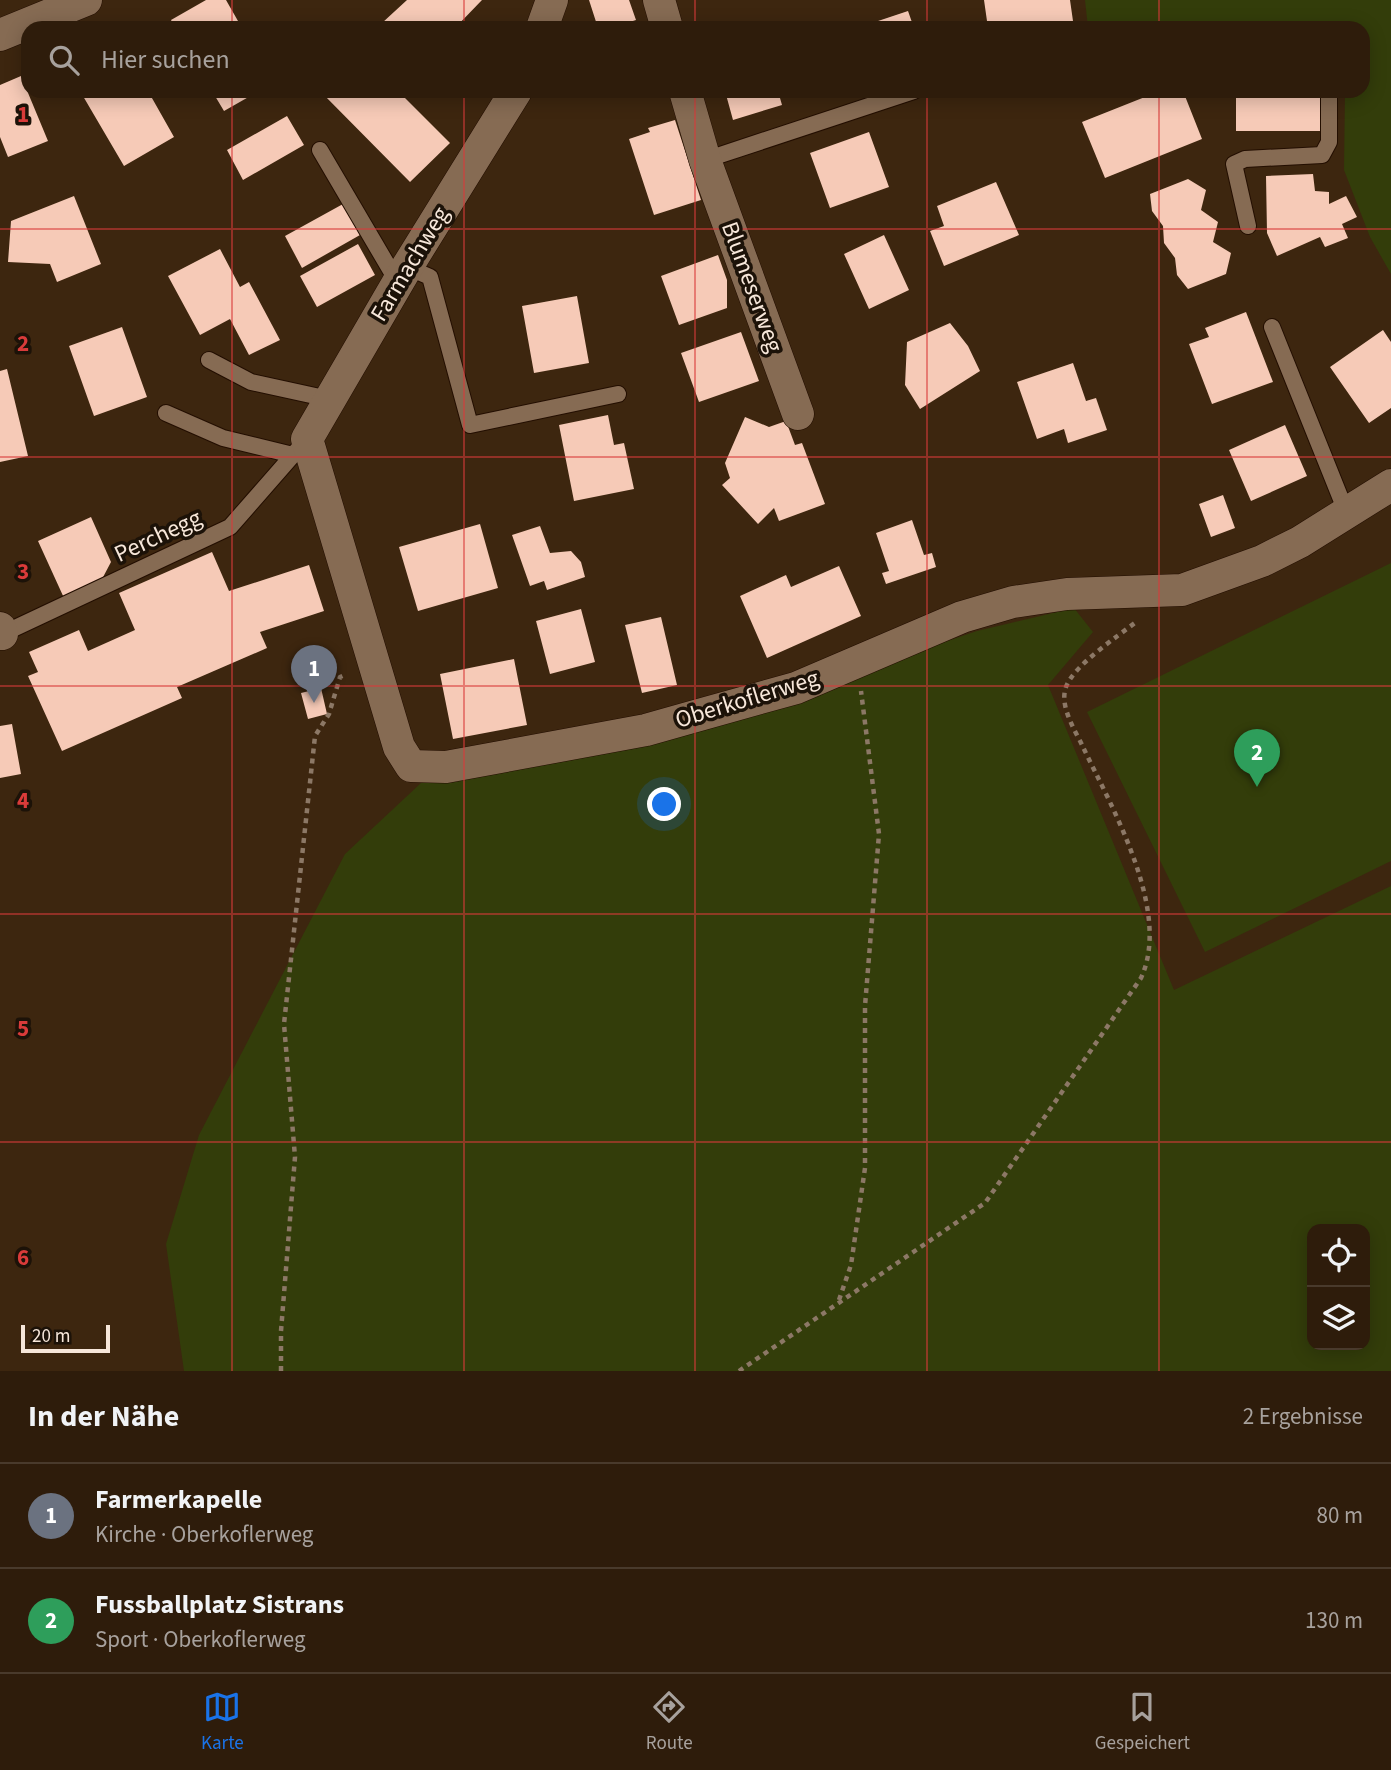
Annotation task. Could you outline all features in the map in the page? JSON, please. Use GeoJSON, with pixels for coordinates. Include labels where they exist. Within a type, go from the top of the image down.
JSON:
{"type":"FeatureCollection","features":[{"type":"Feature","properties":{"kind":"street"},"geometry":{"type":"LineString","coordinates":[[34,21],[86,0]]}},
{"type":"Feature","properties":{"kind":"street"},"geometry":{"type":"LineString","coordinates":[[544,21],[552,0]]}},
{"type":"Feature","properties":{"kind":"street"},"geometry":{"type":"LineString","coordinates":[[659,0],[665,21]]}},
{"type":"Feature","properties":{"kind":"street"},"geometry":{"type":"LineString","coordinates":[[0,35],[21,26]]}},
{"type":"Feature","properties":{"kind":"street","name":"Farmachweg"},"geometry":{"type":"LineString","coordinates":[[300,447],[512,98]]}},
{"type":"Feature","properties":{"kind":"street","name":"Blumeserweg"},"geometry":{"type":"LineString","coordinates":[[687,98],[705,160],[798,414]]}},
{"type":"Feature","properties":{"kind":"street","name":"Oberkoflerweg"},"geometry":{"type":"LineString","coordinates":[[300,447],[402,755],[411,766],[429,768],[646,730],[796,688],[962,617],[1013,602],[1067,594],[1182,590],[1262,561],[1347,514],[1391,485]]}},
{"type":"Feature","properties":{"kind":"lane"},"geometry":{"type":"LineString","coordinates":[[705,160],[894,98]]}},
{"type":"Feature","properties":{"kind":"lane"},"geometry":{"type":"LineString","coordinates":[[1248,226],[1234,164],[1245,159],[1322,155],[1328,149],[1329,142],[1329,98]]}},
{"type":"Feature","properties":{"kind":"lane"},"geometry":{"type":"LineString","coordinates":[[320,150],[402,275],[430,277],[470,425],[618,394]]}},
{"type":"Feature","properties":{"kind":"lane"},"geometry":{"type":"LineString","coordinates":[[1272,327],[1347,514]]}},
{"type":"Feature","properties":{"kind":"lane"},"geometry":{"type":"LineString","coordinates":[[209,360],[251,382],[330,398]]}},
{"type":"Feature","properties":{"kind":"lane"},"geometry":{"type":"LineString","coordinates":[[166,413],[223,438],[300,447]]}},
{"type":"Feature","properties":{"kind":"lane","name":"Perchegg"},"geometry":{"type":"LineString","coordinates":[[1,632],[230,527],[300,447]]}},
{"type":"Feature","properties":{"kind":"path"},"geometry":{"type":"LineString","coordinates":[[738,1371],[985,1203],[1145,969],[1150,938],[1136,864],[1070,719],[1064,698],[1071,677],[1140,618],[1149,593]]}},
{"type":"Feature","properties":{"kind":"path"},"geometry":{"type":"LineString","coordinates":[[839,1301],[850,1265],[865,1168],[865,1006],[879,834],[857,660]]}},
{"type":"Feature","properties":{"kind":"path"},"geometry":{"type":"LineString","coordinates":[[281,1371],[281,1331],[295,1157],[284,1024],[315,736],[329,714],[340,677],[373,661]]}},
{"type":"Feature","properties":{"kind":"green space"},"geometry":{"type":"Polygon","coordinates":[[[1085,0],[1391,0],[1391,274],[1370,237],[1344,170],[1345,98],[1370,98],[1370,21],[1087,21],[1085,0]]]}},
{"type":"Feature","properties":{"kind":"green space"},"geometry":{"type":"Polygon","coordinates":[[[1391,563],[1391,861],[1205,952],[1087,712],[1391,563]]]}},
{"type":"Feature","properties":{"kind":"green space"},"geometry":{"type":"Polygon","coordinates":[[[1074,608],[1093,632],[1048,685],[1174,990],[1391,886],[1391,1371],[184,1371],[166,1244],[199,1135],[345,854],[421,783],[651,741],[977,631],[1074,608]]]}},
{"type":"Feature","properties":{"kind":"building"},"geometry":{"type":"Polygon","coordinates":[[[206,0],[226,0],[238,21],[172,21],[206,0]]]}},
{"type":"Feature","properties":{"kind":"building"},"geometry":{"type":"Polygon","coordinates":[[[407,0],[482,0],[462,21],[384,21],[407,0]]]}},
{"type":"Feature","properties":{"kind":"building"},"geometry":{"type":"Polygon","coordinates":[[[589,0],[629,0],[636,20],[633,21],[596,21],[589,0]]]}},
{"type":"Feature","properties":{"kind":"building"},"geometry":{"type":"Polygon","coordinates":[[[984,0],[1070,0],[1073,21],[987,21],[984,0]]]}},
{"type":"Feature","properties":{"kind":"building"},"geometry":{"type":"Polygon","coordinates":[[[908,11],[912,21],[878,21],[908,11]]]}},
{"type":"Feature","properties":{"kind":"building"},"geometry":{"type":"Polygon","coordinates":[[[21,76],[21,98],[30,98],[48,141],[8,157],[0,137],[0,85],[21,76]]]}},
{"type":"Feature","properties":{"kind":"building"},"geometry":{"type":"Polygon","coordinates":[[[84,98],[152,98],[174,137],[124,166],[84,98]]]}},
{"type":"Feature","properties":{"kind":"building"},"geometry":{"type":"Polygon","coordinates":[[[216,98],[247,98],[224,111],[216,98]]]}},
{"type":"Feature","properties":{"kind":"building"},"geometry":{"type":"Polygon","coordinates":[[[327,98],[405,98],[450,143],[410,182],[327,98]]]}},
{"type":"Feature","properties":{"kind":"building"},"geometry":{"type":"Polygon","coordinates":[[[727,98],[780,98],[782,105],[733,120],[727,98]]]}},
{"type":"Feature","properties":{"kind":"building"},"geometry":{"type":"Polygon","coordinates":[[[1142,98],[1186,98],[1202,139],[1105,178],[1082,122],[1142,98]]]}},
{"type":"Feature","properties":{"kind":"building"},"geometry":{"type":"Polygon","coordinates":[[[1236,98],[1325,98],[1325,131],[1236,131],[1236,98]]]}},
{"type":"Feature","properties":{"kind":"building"},"geometry":{"type":"Polygon","coordinates":[[[287,116],[304,145],[243,180],[227,150],[287,116]]]}},
{"type":"Feature","properties":{"kind":"building"},"geometry":{"type":"Polygon","coordinates":[[[675,120],[701,200],[654,215],[629,139],[650,132],[648,128],[675,120]]]}},
{"type":"Feature","properties":{"kind":"building"},"geometry":{"type":"Polygon","coordinates":[[[869,132],[889,187],[830,208],[810,153],[869,132]]]}},
{"type":"Feature","properties":{"kind":"building"},"geometry":{"type":"Polygon","coordinates":[[[1313,174],[1315,191],[1329,192],[1329,204],[1346,196],[1357,217],[1342,224],[1348,238],[1325,247],[1320,237],[1277,256],[1267,233],[1266,176],[1313,174]]]}},
{"type":"Feature","properties":{"kind":"building"},"geometry":{"type":"Polygon","coordinates":[[[1188,179],[1206,190],[1201,210],[1218,222],[1213,242],[1231,253],[1226,274],[1188,289],[1177,275],[1175,258],[1164,243],[1163,226],[1152,211],[1150,194],[1188,179]]]}},
{"type":"Feature","properties":{"kind":"building"},"geometry":{"type":"Polygon","coordinates":[[[996,182],[1019,235],[944,266],[930,231],[944,226],[937,206],[996,182]]]}},
{"type":"Feature","properties":{"kind":"building"},"geometry":{"type":"Polygon","coordinates":[[[74,196],[101,264],[57,282],[50,264],[8,262],[11,221],[74,196]]]}},
{"type":"Feature","properties":{"kind":"building"},"geometry":{"type":"Polygon","coordinates":[[[343,204],[360,235],[302,268],[285,236],[343,204]]]}},
{"type":"Feature","properties":{"kind":"building"},"geometry":{"type":"Polygon","coordinates":[[[884,235],[909,290],[869,309],[844,254],[884,235]]]}},
{"type":"Feature","properties":{"kind":"building"},"geometry":{"type":"Polygon","coordinates":[[[358,244],[375,275],[317,307],[300,276],[358,244]]]}},
{"type":"Feature","properties":{"kind":"building"},"geometry":{"type":"Polygon","coordinates":[[[220,249],[240,287],[249,282],[280,340],[249,355],[230,319],[200,335],[168,276],[220,249]]]}},
{"type":"Feature","properties":{"kind":"building"},"geometry":{"type":"Polygon","coordinates":[[[718,255],[727,280],[727,308],[679,325],[661,276],[718,255]]]}},
{"type":"Feature","properties":{"kind":"building"},"geometry":{"type":"Polygon","coordinates":[[[577,296],[589,363],[534,373],[522,306],[577,296]]]}},
{"type":"Feature","properties":{"kind":"building"},"geometry":{"type":"Polygon","coordinates":[[[1246,312],[1273,382],[1212,404],[1189,344],[1209,337],[1205,328],[1246,312]]]}},
{"type":"Feature","properties":{"kind":"building"},"geometry":{"type":"Polygon","coordinates":[[[950,323],[968,346],[980,371],[920,409],[905,385],[907,342],[950,323]]]}},
{"type":"Feature","properties":{"kind":"building"},"geometry":{"type":"Polygon","coordinates":[[[122,327],[147,397],[94,416],[69,346],[122,327]]]}},
{"type":"Feature","properties":{"kind":"building"},"geometry":{"type":"Polygon","coordinates":[[[1383,330],[1391,342],[1391,408],[1369,423],[1330,367],[1383,330]]]}},
{"type":"Feature","properties":{"kind":"building"},"geometry":{"type":"Polygon","coordinates":[[[741,332],[759,381],[699,402],[681,353],[741,332]]]}},
{"type":"Feature","properties":{"kind":"building"},"geometry":{"type":"Polygon","coordinates":[[[1073,363],[1086,401],[1096,398],[1107,430],[1068,443],[1064,429],[1037,439],[1017,382],[1073,363]]]}},
{"type":"Feature","properties":{"kind":"building"},"geometry":{"type":"Polygon","coordinates":[[[7,369],[28,456],[0,462],[0,371],[7,369]]]}},
{"type":"Feature","properties":{"kind":"building"},"geometry":{"type":"Polygon","coordinates":[[[608,415],[614,445],[624,443],[634,489],[574,501],[559,425],[608,415]]]}},
{"type":"Feature","properties":{"kind":"building"},"geometry":{"type":"Polygon","coordinates":[[[745,417],[769,427],[786,421],[795,445],[802,443],[825,504],[779,521],[774,508],[758,524],[722,485],[730,478],[725,463],[745,417]]]}},
{"type":"Feature","properties":{"kind":"building"},"geometry":{"type":"Polygon","coordinates":[[[1285,425],[1307,476],[1251,501],[1229,450],[1285,425]]]}},
{"type":"Feature","properties":{"kind":"building"},"geometry":{"type":"Polygon","coordinates":[[[1223,495],[1235,528],[1211,537],[1199,504],[1223,495]]]}},
{"type":"Feature","properties":{"kind":"building"},"geometry":{"type":"Polygon","coordinates":[[[91,517],[111,562],[101,581],[64,598],[38,541],[91,517]]]}},
{"type":"Feature","properties":{"kind":"building"},"geometry":{"type":"Polygon","coordinates":[[[912,520],[924,555],[932,553],[936,567],[886,584],[882,573],[889,571],[876,533],[912,520]]]}},
{"type":"Feature","properties":{"kind":"building"},"geometry":{"type":"Polygon","coordinates":[[[480,524],[498,588],[418,611],[399,547],[480,524]]]}},
{"type":"Feature","properties":{"kind":"building"},"geometry":{"type":"Polygon","coordinates":[[[540,526],[550,553],[571,551],[581,562],[585,577],[547,590],[544,581],[530,586],[512,535],[540,526]]]}},
{"type":"Feature","properties":{"kind":"building"},"geometry":{"type":"Polygon","coordinates":[[[212,552],[229,591],[309,565],[324,611],[260,632],[267,648],[177,687],[182,698],[62,751],[28,676],[38,672],[29,652],[79,630],[88,651],[135,630],[119,593],[212,552]]]}},
{"type":"Feature","properties":{"kind":"building"},"geometry":{"type":"Polygon","coordinates":[[[839,566],[861,616],[767,658],[740,596],[786,575],[791,587],[839,566]]]}},
{"type":"Feature","properties":{"kind":"building"},"geometry":{"type":"Polygon","coordinates":[[[581,609],[595,662],[550,674],[536,621],[581,609]]]}},
{"type":"Feature","properties":{"kind":"building"},"geometry":{"type":"Polygon","coordinates":[[[661,617],[677,685],[642,693],[625,625],[661,617]]]}},
{"type":"Feature","properties":{"kind":"building"},"geometry":{"type":"Polygon","coordinates":[[[514,659],[527,725],[453,739],[440,674],[514,659]]]}},
{"type":"Feature","properties":{"kind":"building"},"geometry":{"type":"Polygon","coordinates":[[[321,688],[327,714],[308,719],[301,693],[321,688]]]}},
{"type":"Feature","properties":{"kind":"building"},"geometry":{"type":"Polygon","coordinates":[[[12,724],[21,774],[0,778],[0,726],[12,724]]]}},
{"type":"Feature","properties":{"kind":"place","name":"Farmerkapelle"},"geometry":{"type":"Point","coordinates":[314,703]}},
{"type":"Feature","properties":{"kind":"place","name":"Fussballplatz Sistrans"},"geometry":{"type":"Point","coordinates":[1257,787]}}]}
